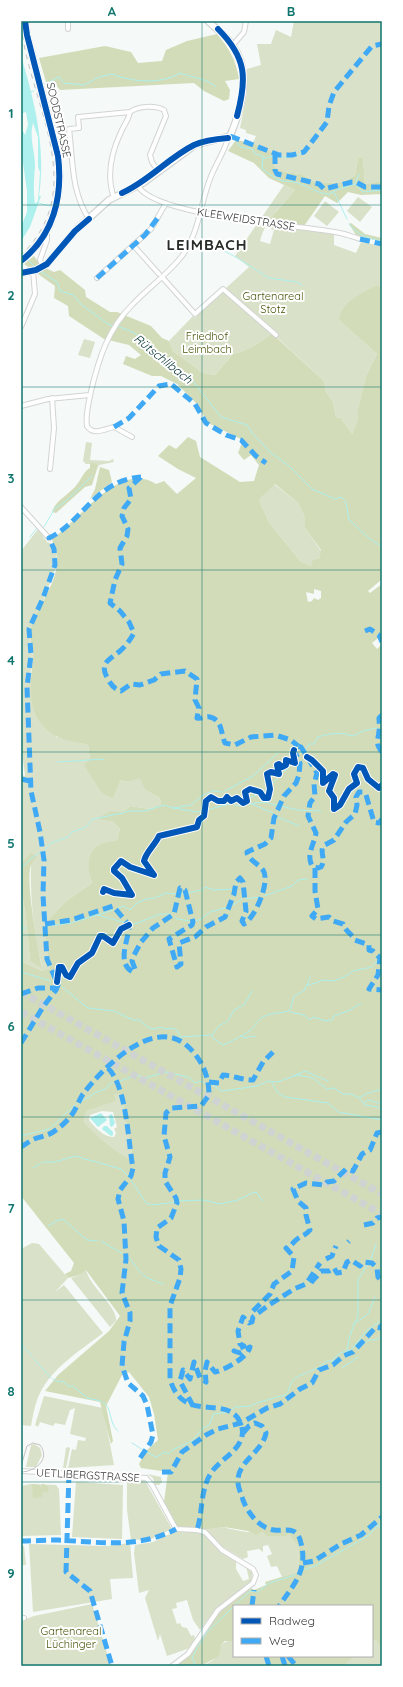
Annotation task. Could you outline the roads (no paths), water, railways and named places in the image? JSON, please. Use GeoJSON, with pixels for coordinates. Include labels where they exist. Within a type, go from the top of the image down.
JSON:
{"type":"FeatureCollection","features":[{"type":"Feature","properties":{"kind":"main road","name":"SOODSTRASSE"},"geometry":{"type":"LineString","coordinates":[[23,259],[47,230],[58,199],[59,166],[49,119],[27,35],[25,21]]}},
{"type":"Feature","properties":{"kind":"street"},"geometry":{"type":"LineString","coordinates":[[68,21],[68,29]]}},
{"type":"Feature","properties":{"kind":"street"},"geometry":{"type":"LineString","coordinates":[[208,21],[218,29]]}},
{"type":"Feature","properties":{"kind":"street"},"geometry":{"type":"LineString","coordinates":[[132,437],[114,427],[95,432],[88,429],[86,424],[90,395],[98,360],[120,319],[160,275],[175,264],[188,248],[194,235],[210,178],[225,148],[236,119],[244,86],[242,66],[233,46],[212,21]]}},
{"type":"Feature","properties":{"kind":"street"},"geometry":{"type":"LineString","coordinates":[[233,46],[244,32],[246,21]]}},
{"type":"Feature","properties":{"kind":"street"},"geometry":{"type":"LineString","coordinates":[[89,219],[81,207],[74,182],[69,129],[79,128],[78,116],[130,112],[136,109],[156,106],[164,110],[166,114],[150,155],[152,162],[158,171]]}},
{"type":"Feature","properties":{"kind":"street"},"geometry":{"type":"LineString","coordinates":[[114,198],[110,181],[110,163],[115,146],[130,112]]}},
{"type":"Feature","properties":{"kind":"street"},"geometry":{"type":"LineString","coordinates":[[21,273],[38,269],[53,259],[75,231],[89,219],[96,210],[114,198],[138,186],[195,145],[207,140],[228,138]]}},
{"type":"Feature","properties":{"kind":"street","name":"KLEEWEIDSTRASSE"},"geometry":{"type":"LineString","coordinates":[[138,186],[143,192],[166,203],[200,212],[340,233],[360,239]]}},
{"type":"Feature","properties":{"kind":"street"},"geometry":{"type":"LineString","coordinates":[[96,278],[133,245],[155,222],[166,203]]}},
{"type":"Feature","properties":{"kind":"street"},"geometry":{"type":"LineString","coordinates":[[21,327],[35,294],[38,269],[47,239],[47,230]]}},
{"type":"Feature","properties":{"kind":"street"},"geometry":{"type":"LineString","coordinates":[[133,245],[196,314],[223,289],[276,335]]}},
{"type":"Feature","properties":{"kind":"street"},"geometry":{"type":"LineString","coordinates":[[21,406],[52,398],[90,395]]}},
{"type":"Feature","properties":{"kind":"street"},"geometry":{"type":"LineString","coordinates":[[50,469],[54,428],[52,398]]}},
{"type":"Feature","properties":{"kind":"street"},"geometry":{"type":"LineString","coordinates":[[21,507],[49,538]]}},
{"type":"Feature","properties":{"kind":"street","name":"UETLIBERGSTRASSE"},"geometry":{"type":"LineString","coordinates":[[21,1472],[143,1477],[149,1480],[176,1529],[205,1532],[222,1550],[254,1569],[256,1575],[255,1580],[218,1610],[188,1654],[172,1666]]}},
{"type":"Feature","properties":{"kind":"water"},"geometry":{"type":"Polygon","coordinates":[[[21,56],[31,91],[38,125],[41,160],[39,196],[41,196],[30,227],[21,241],[21,227],[27,212],[27,191],[21,149],[21,56]],[[26,112],[23,113],[22,129],[25,135],[28,125],[26,112]],[[33,123],[32,139],[35,160],[35,204],[38,201],[40,172],[38,167],[38,137],[33,123]]]}},
{"type":"Feature","properties":{"kind":"water"},"geometry":{"type":"Polygon","coordinates":[[[101,1113],[107,1120],[98,1127],[90,1118],[101,1113]]]}},
{"type":"Feature","properties":{"kind":"water"},"geometry":{"type":"Polygon","coordinates":[[[112,1114],[115,1123],[112,1127],[110,1126],[109,1115],[112,1114]]]}},
{"type":"Feature","properties":{"kind":"water"},"geometry":{"type":"Polygon","coordinates":[[[104,1126],[107,1126],[113,1132],[113,1135],[111,1136],[102,1129],[104,1126]]]}},
{"type":"Feature","properties":{"kind":"waterway"},"geometry":{"type":"LineString","coordinates":[[45,84],[59,77],[64,83],[84,85],[99,77],[112,74],[128,79],[155,81],[172,77],[180,73],[204,80],[216,87]]}},
{"type":"Feature","properties":{"kind":"waterway"},"geometry":{"type":"LineString","coordinates":[[29,92],[34,91]]}},
{"type":"Feature","properties":{"kind":"waterway"},"geometry":{"type":"LineString","coordinates":[[237,143],[241,147],[252,149],[255,154],[263,156],[262,168],[272,176],[283,181],[296,182],[326,194],[330,194],[336,190],[355,184],[363,192],[382,190]]}},
{"type":"Feature","properties":{"kind":"waterway"},"geometry":{"type":"LineString","coordinates":[[279,157],[291,157],[305,153]]}},
{"type":"Feature","properties":{"kind":"waterway"},"geometry":{"type":"LineString","coordinates":[[263,159],[273,156]]}},
{"type":"Feature","properties":{"kind":"waterway"},"geometry":{"type":"LineString","coordinates":[[355,184],[359,174]]}},
{"type":"Feature","properties":{"kind":"waterway"},"geometry":{"type":"LineString","coordinates":[[334,192],[347,219]]}},
{"type":"Feature","properties":{"kind":"waterway"},"geometry":{"type":"LineString","coordinates":[[38,203],[50,206]]}},
{"type":"Feature","properties":{"kind":"waterway"},"geometry":{"type":"LineString","coordinates":[[349,224],[352,228],[364,236],[382,241]]}},
{"type":"Feature","properties":{"kind":"waterway"},"geometry":{"type":"LineString","coordinates":[[195,242],[219,248],[269,278],[297,282],[302,285]]}},
{"type":"Feature","properties":{"kind":"waterway","name":"Rütschlibach"},"geometry":{"type":"LineString","coordinates":[[27,259],[36,268]]}},
{"type":"Feature","properties":{"kind":"waterway","name":"Rütschlibach"},"geometry":{"type":"LineString","coordinates":[[40,271],[57,282],[60,291],[73,295],[82,305],[113,326]]}},
{"type":"Feature","properties":{"kind":"waterway","name":"Rütschlibach"},"geometry":{"type":"LineString","coordinates":[[117,326],[133,332],[148,343],[165,363],[192,380],[221,417],[247,425],[253,434],[270,452],[289,466],[312,489],[335,499],[341,497],[346,502],[349,520],[368,538],[382,546]]}},
{"type":"Feature","properties":{"kind":"waterway"},"geometry":{"type":"LineString","coordinates":[[44,527],[55,508],[65,502],[92,476]]}},
{"type":"Feature","properties":{"kind":"waterway"},"geometry":{"type":"LineString","coordinates":[[30,537],[37,528]]}},
{"type":"Feature","properties":{"kind":"waterway"},"geometry":{"type":"LineString","coordinates":[[305,750],[309,744],[314,744],[318,737],[331,734],[353,736],[363,731],[377,728]]}},
{"type":"Feature","properties":{"kind":"waterway"},"geometry":{"type":"LineString","coordinates":[[225,791],[253,776],[278,753]]}},
{"type":"Feature","properties":{"kind":"waterway"},"geometry":{"type":"LineString","coordinates":[[281,775],[291,765],[296,757]]}},
{"type":"Feature","properties":{"kind":"waterway"},"geometry":{"type":"LineString","coordinates":[[57,762],[104,759]]}},
{"type":"Feature","properties":{"kind":"waterway"},"geometry":{"type":"LineString","coordinates":[[270,786],[278,778]]}},
{"type":"Feature","properties":{"kind":"waterway"},"geometry":{"type":"LineString","coordinates":[[263,792],[268,788]]}},
{"type":"Feature","properties":{"kind":"waterway"},"geometry":{"type":"LineString","coordinates":[[45,850],[51,843],[68,837],[72,832],[86,827],[93,819],[128,811],[145,811],[164,805],[173,808],[191,805],[203,795],[213,791],[222,792]]}},
{"type":"Feature","properties":{"kind":"waterway"},"geometry":{"type":"LineString","coordinates":[[248,798],[260,794]]}},
{"type":"Feature","properties":{"kind":"waterway"},"geometry":{"type":"LineString","coordinates":[[240,800],[245,799]]}},
{"type":"Feature","properties":{"kind":"waterway"},"geometry":{"type":"LineString","coordinates":[[173,808],[198,812],[234,803],[236,806],[263,802],[298,810],[321,811]]}},
{"type":"Feature","properties":{"kind":"waterway"},"geometry":{"type":"LineString","coordinates":[[252,804],[273,813]]}},
{"type":"Feature","properties":{"kind":"waterway"},"geometry":{"type":"LineString","coordinates":[[278,817],[299,826]]}},
{"type":"Feature","properties":{"kind":"waterway"},"geometry":{"type":"LineString","coordinates":[[21,869],[30,859],[42,851]]}},
{"type":"Feature","properties":{"kind":"waterway"},"geometry":{"type":"LineString","coordinates":[[264,896],[292,886],[298,880],[307,879]]}},
{"type":"Feature","properties":{"kind":"waterway"},"geometry":{"type":"LineString","coordinates":[[187,893],[202,890],[205,887],[213,890],[234,889]]}},
{"type":"Feature","properties":{"kind":"waterway"},"geometry":{"type":"LineString","coordinates":[[118,908],[123,906],[130,910],[137,903],[146,899],[155,898],[166,893],[177,894]]}},
{"type":"Feature","properties":{"kind":"waterway"},"geometry":{"type":"LineString","coordinates":[[246,899],[259,897]]}},
{"type":"Feature","properties":{"kind":"waterway"},"geometry":{"type":"LineString","coordinates":[[233,905],[242,899]]}},
{"type":"Feature","properties":{"kind":"waterway"},"geometry":{"type":"LineString","coordinates":[[196,921],[210,912],[229,907]]}},
{"type":"Feature","properties":{"kind":"waterway"},"geometry":{"type":"LineString","coordinates":[[98,915],[113,910]]}},
{"type":"Feature","properties":{"kind":"waterway"},"geometry":{"type":"LineString","coordinates":[[130,924],[135,924],[160,914],[171,914]]}},
{"type":"Feature","properties":{"kind":"waterway"},"geometry":{"type":"LineString","coordinates":[[49,926],[71,923],[97,915],[127,923]]}},
{"type":"Feature","properties":{"kind":"waterway"},"geometry":{"type":"LineString","coordinates":[[175,917],[177,919],[191,921]]}},
{"type":"Feature","properties":{"kind":"waterway"},"geometry":{"type":"LineString","coordinates":[[21,928],[26,928]]}},
{"type":"Feature","properties":{"kind":"waterway"},"geometry":{"type":"LineString","coordinates":[[62,987],[88,1008],[114,1011],[133,1020],[139,1020],[149,1028],[172,1028],[177,1030],[180,1037],[211,1035],[223,1045],[251,1030],[258,1020],[263,1017],[290,1010],[294,996],[305,990],[306,986],[324,980],[333,981],[344,977],[353,971],[372,967],[382,955]]}},
{"type":"Feature","properties":{"kind":"waterway"},"geometry":{"type":"LineString","coordinates":[[21,972],[51,981]]}},
{"type":"Feature","properties":{"kind":"waterway"},"geometry":{"type":"LineString","coordinates":[[307,986],[310,977]]}},
{"type":"Feature","properties":{"kind":"waterway"},"geometry":{"type":"LineString","coordinates":[[212,1035],[219,1026],[228,1021],[234,1010],[244,1005],[252,991]]}},
{"type":"Feature","properties":{"kind":"waterway"},"geometry":{"type":"LineString","coordinates":[[290,1012],[304,1015],[309,1020],[314,1017],[325,1021],[332,1020],[334,1016],[350,1010],[361,1003]]}},
{"type":"Feature","properties":{"kind":"waterway"},"geometry":{"type":"LineString","coordinates":[[241,1036],[245,1038],[253,1036],[256,1037]]}},
{"type":"Feature","properties":{"kind":"waterway"},"geometry":{"type":"LineString","coordinates":[[293,1076],[305,1071],[328,1081]]}},
{"type":"Feature","properties":{"kind":"waterway"},"geometry":{"type":"LineString","coordinates":[[120,1081],[140,1076],[145,1078],[166,1072],[188,1077],[195,1083],[201,1081],[205,1083]]}},
{"type":"Feature","properties":{"kind":"waterway"},"geometry":{"type":"LineString","coordinates":[[211,1084],[222,1091],[257,1086],[268,1081],[277,1082],[297,1075],[313,1078],[327,1089],[334,1088],[343,1094],[351,1094],[359,1098],[382,1089]]}},
{"type":"Feature","properties":{"kind":"waterway"},"geometry":{"type":"LineString","coordinates":[[79,1103],[95,1093],[107,1088],[110,1083],[113,1083]]}},
{"type":"Feature","properties":{"kind":"waterway"},"geometry":{"type":"LineString","coordinates":[[272,1083],[278,1093],[285,1097],[328,1103],[338,1112],[382,1120]]}},
{"type":"Feature","properties":{"kind":"waterway"},"geometry":{"type":"LineString","coordinates":[[360,1099],[365,1105],[378,1107],[382,1111]]}},
{"type":"Feature","properties":{"kind":"waterway"},"geometry":{"type":"LineString","coordinates":[[364,1103],[369,1100],[379,1103],[382,1102]]}},
{"type":"Feature","properties":{"kind":"waterway"},"geometry":{"type":"LineString","coordinates":[[21,1136],[49,1129],[76,1104]]}},
{"type":"Feature","properties":{"kind":"waterway"},"geometry":{"type":"LineString","coordinates":[[43,1162],[55,1162],[75,1156],[121,1169],[129,1177]]}},
{"type":"Feature","properties":{"kind":"waterway"},"geometry":{"type":"LineString","coordinates":[[33,1168],[41,1163]]}},
{"type":"Feature","properties":{"kind":"waterway"},"geometry":{"type":"LineString","coordinates":[[131,1180],[146,1203],[153,1205],[175,1202]]}},
{"type":"Feature","properties":{"kind":"waterway"},"geometry":{"type":"LineString","coordinates":[[179,1201],[204,1200],[220,1204],[238,1200],[254,1192],[257,1193],[263,1201]]}},
{"type":"Feature","properties":{"kind":"waterway"},"geometry":{"type":"LineString","coordinates":[[48,1226],[60,1219],[64,1220],[87,1240],[97,1241]]}},
{"type":"Feature","properties":{"kind":"waterway"},"geometry":{"type":"LineString","coordinates":[[101,1241],[123,1254]]}},
{"type":"Feature","properties":{"kind":"waterway"},"geometry":{"type":"LineString","coordinates":[[354,1324],[358,1317],[358,1280],[371,1259],[376,1244]]}},
{"type":"Feature","properties":{"kind":"waterway"},"geometry":{"type":"LineString","coordinates":[[127,1255],[142,1274],[163,1284]]}},
{"type":"Feature","properties":{"kind":"waterway"},"geometry":{"type":"LineString","coordinates":[[347,1351],[354,1324],[368,1314],[375,1297]]}},
{"type":"Feature","properties":{"kind":"waterway"},"geometry":{"type":"LineString","coordinates":[[232,1409],[236,1407],[251,1406],[256,1403],[285,1395],[294,1379],[317,1369],[327,1361],[333,1361],[340,1353],[351,1350],[367,1330],[382,1320]]}},
{"type":"Feature","properties":{"kind":"waterway"},"geometry":{"type":"LineString","coordinates":[[357,1350],[368,1341],[376,1340],[382,1336]]}},
{"type":"Feature","properties":{"kind":"waterway"},"geometry":{"type":"LineString","coordinates":[[21,1344],[32,1356]]}},
{"type":"Feature","properties":{"kind":"waterway"},"geometry":{"type":"LineString","coordinates":[[342,1368],[358,1357]]}},
{"type":"Feature","properties":{"kind":"waterway"},"geometry":{"type":"LineString","coordinates":[[34,1359],[51,1378]]}},
{"type":"Feature","properties":{"kind":"waterway"},"geometry":{"type":"LineString","coordinates":[[53,1379],[59,1382],[63,1381],[68,1386],[73,1386],[87,1398],[101,1401]]}},
{"type":"Feature","properties":{"kind":"waterway"},"geometry":{"type":"LineString","coordinates":[[103,1402],[108,1408],[113,1424],[118,1431]]}},
{"type":"Feature","properties":{"kind":"waterway"},"geometry":{"type":"LineString","coordinates":[[146,1452],[156,1457],[165,1452],[169,1454],[172,1450],[192,1441],[202,1429],[209,1425],[214,1414],[228,1412]]}},
{"type":"Feature","properties":{"kind":"waterway"},"geometry":{"type":"LineString","coordinates":[[132,1443],[143,1450]]}},
{"type":"Feature","properties":{"kind":"waterway"},"geometry":{"type":"LineString","coordinates":[[379,1518],[382,1510]]}},
{"type":"Feature","properties":{"kind":"waterway"},"geometry":{"type":"LineString","coordinates":[[305,1569],[315,1566],[368,1536],[382,1521]]}},
{"type":"Feature","properties":{"kind":"waterway"},"geometry":{"type":"LineString","coordinates":[[377,1526],[382,1528]]}},
{"type":"Feature","properties":{"kind":"waterway"},"geometry":{"type":"LineString","coordinates":[[235,1605],[250,1591],[258,1592],[269,1583],[295,1575]]}},
{"type":"Feature","properties":{"kind":"waterway"},"geometry":{"type":"LineString","coordinates":[[191,1666],[195,1663],[192,1659],[207,1632],[233,1607]]}},
{"type":"Feature","properties":{"kind":"tunnel"},"geometry":{"type":"LineString","coordinates":[[21,992],[382,1194]]}},
{"type":"Feature","properties":{"kind":"tunnel"},"geometry":{"type":"LineString","coordinates":[[21,1012],[382,1214]]}},
{"type":"Feature","properties":{"kind":"tram line"},"geometry":{"type":"LineString","coordinates":[[21,1466],[27,1446],[33,1443],[40,1445],[43,1450],[43,1460],[31,1470],[21,1472]]}},
{"type":"Feature","properties":{"kind":"railway"},"geometry":{"type":"LineString","coordinates":[[21,25],[26,55],[50,144],[54,173],[52,202],[41,229],[21,255]]}},
{"type":"Feature","properties":{"kind":"district","name":"LEIMBACH"},"geometry":{"type":"Point","coordinates":[207,245]}},
{"type":"Feature","properties":{"kind":"park label","name":"Gartenareal Stotz"},"geometry":{"type":"Point","coordinates":[273,302]}},
{"type":"Feature","properties":{"kind":"park label","name":"Friedhof Leimbach"},"geometry":{"type":"Point","coordinates":[207,342]}},
{"type":"Feature","properties":{"kind":"park label","name":"Gartenareal Lüchinger"},"geometry":{"type":"Point","coordinates":[71,1637]}}]}
